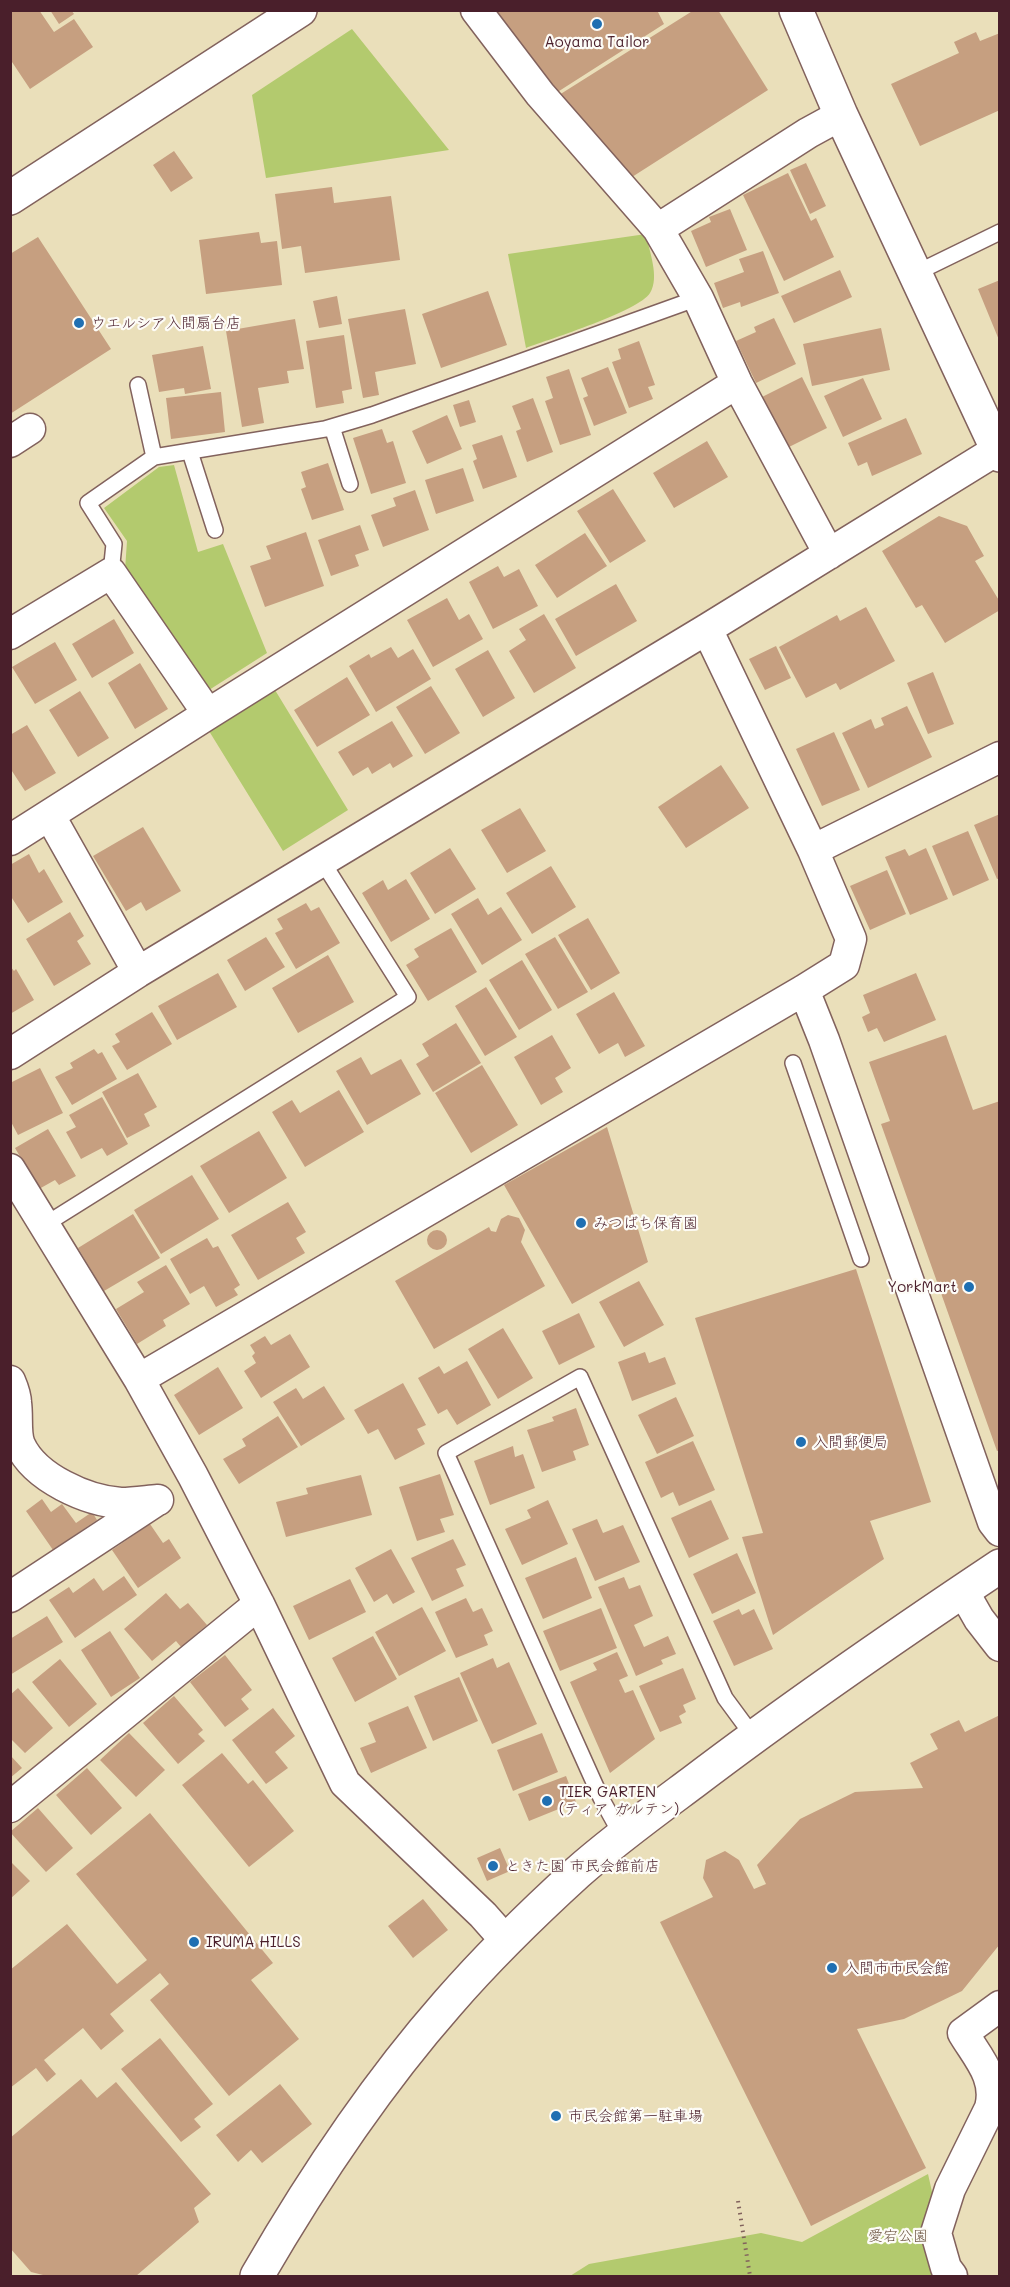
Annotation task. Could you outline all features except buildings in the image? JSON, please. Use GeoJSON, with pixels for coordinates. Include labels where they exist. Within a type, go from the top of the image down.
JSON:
{"type":"FeatureCollection","features":[{"type":"Feature","properties":{"kind":"street"},"geometry":{"type":"LineString","coordinates":[[10,198],[300,10]]}},
{"type":"Feature","properties":{"kind":"street"},"geometry":{"type":"LineString","coordinates":[[476,10],[540,94],[658,229],[699,298],[737,383],[829,554]]}},
{"type":"Feature","properties":{"kind":"street"},"geometry":{"type":"LineString","coordinates":[[10,1054],[138,972],[998,452],[841,115],[796,10]]}},
{"type":"Feature","properties":{"kind":"street"},"geometry":{"type":"LineString","coordinates":[[658,229],[841,115]]}},
{"type":"Feature","properties":{"kind":"street"},"geometry":{"type":"LineString","coordinates":[[10,840],[737,383]]}},
{"type":"Feature","properties":{"kind":"street"},"geometry":{"type":"LineString","coordinates":[[10,634],[111,573],[208,714]]}},
{"type":"Feature","properties":{"kind":"street"},"geometry":{"type":"LineString","coordinates":[[139,1379],[844,965],[851,939],[813,850],[707,629]]}},
{"type":"Feature","properties":{"kind":"street"},"geometry":{"type":"LineString","coordinates":[[813,850],[999,757]]}},
{"type":"Feature","properties":{"kind":"street"},"geometry":{"type":"LineString","coordinates":[[50,816],[138,972]]}},
{"type":"Feature","properties":{"kind":"street"},"geometry":{"type":"LineString","coordinates":[[804,990],[824,1040],[993,1522],[999,1532]]}},
{"type":"Feature","properties":{"kind":"street"},"geometry":{"type":"LineString","coordinates":[[10,1168],[139,1379],[193,1476],[259,1604],[345,1783],[506,1941]]}},
{"type":"Feature","properties":{"kind":"street"},"geometry":{"type":"LineString","coordinates":[[10,1381],[16,1401],[19,1444],[32,1462],[45,1474],[90,1497],[121,1503],[158,1500]]}},
{"type":"Feature","properties":{"kind":"street"},"geometry":{"type":"LineString","coordinates":[[10,1598],[193,1476]]}},
{"type":"Feature","properties":{"kind":"street"},"geometry":{"type":"LineString","coordinates":[[257,2277],[337,2150],[382,2085],[448,2003],[506,1941],[578,1872],[753,1736],[999,1566]]}},
{"type":"Feature","properties":{"kind":"street"},"geometry":{"type":"LineString","coordinates":[[963,1591],[979,1619],[999,1646]]}},
{"type":"Feature","properties":{"kind":"street"},"geometry":{"type":"LineString","coordinates":[[10,1807],[259,1604]]}},
{"type":"Feature","properties":{"kind":"street"},"geometry":{"type":"LineString","coordinates":[[952,2277],[946,2268],[936,2233],[950,2189],[990,2108],[993,2095],[992,2081],[963,2033],[999,2006]]}},
{"type":"Feature","properties":{"kind":"lane"},"geometry":{"type":"LineString","coordinates":[[914,274],[999,232]]}},
{"type":"Feature","properties":{"kind":"lane"},"geometry":{"type":"LineString","coordinates":[[111,573],[114,544],[88,503],[154,457],[332,427],[372,415],[699,298]]}},
{"type":"Feature","properties":{"kind":"lane"},"geometry":{"type":"LineString","coordinates":[[138,385],[154,457]]}},
{"type":"Feature","properties":{"kind":"lane"},"geometry":{"type":"LineString","coordinates":[[332,427],[350,484]]}},
{"type":"Feature","properties":{"kind":"lane"},"geometry":{"type":"LineString","coordinates":[[190,452],[215,530]]}},
{"type":"Feature","properties":{"kind":"lane"},"geometry":{"type":"LineString","coordinates":[[46,1224],[408,997],[322,861]]}},
{"type":"Feature","properties":{"kind":"lane"},"geometry":{"type":"LineString","coordinates":[[793,1063],[861,1259]]}},
{"type":"Feature","properties":{"kind":"lane"},"geometry":{"type":"LineString","coordinates":[[622,1836],[601,1798],[446,1453],[580,1377],[725,1698],[753,1736]]}},
{"type":"Feature","properties":{"kind":"path"},"geometry":{"type":"LineString","coordinates":[[738,2200],[749,2276],[755,2277]]}},
{"type":"Feature","properties":{"kind":"green space"},"geometry":{"type":"Polygon","coordinates":[[[352,29],[449,150],[266,178],[252,95],[352,29]]]}},
{"type":"Feature","properties":{"kind":"green space"},"geometry":{"type":"Polygon","coordinates":[[[646,234],[654,272],[653,287],[650,293],[629,308],[612,316],[526,348],[508,254],[646,234]]]}},
{"type":"Feature","properties":{"kind":"green space"},"geometry":{"type":"Polygon","coordinates":[[[174,465],[198,552],[223,544],[267,653],[209,690],[125,570],[127,541],[104,508],[159,467],[174,465]]]}},
{"type":"Feature","properties":{"kind":"green space"},"geometry":{"type":"Polygon","coordinates":[[[275,690],[348,810],[283,851],[209,731],[275,690]]]}},
{"type":"Feature","properties":{"kind":"green space","name":"愛宕公園"},"geometry":{"type":"Polygon","coordinates":[[[928,2174],[941,2232],[944,2276],[570,2276],[589,2264],[761,2233],[802,2242],[928,2174]]]}},
{"type":"Feature","properties":{"kind":"place","name":"Aoyama Tailor"},"geometry":{"type":"Point","coordinates":[597,24]}},
{"type":"Feature","properties":{"kind":"place","name":"ウエルシア入間扇台店"},"geometry":{"type":"Point","coordinates":[79,323]}},
{"type":"Feature","properties":{"kind":"place","name":"みつばち保育園"},"geometry":{"type":"Point","coordinates":[581,1223]}},
{"type":"Feature","properties":{"kind":"place","name":"YorkMart"},"geometry":{"type":"Point","coordinates":[969,1287]}},
{"type":"Feature","properties":{"kind":"place","name":"入間郵便局"},"geometry":{"type":"Point","coordinates":[801,1442]}},
{"type":"Feature","properties":{"kind":"place","name":"TIER GARTEN (ティア ガルテン)"},"geometry":{"type":"Point","coordinates":[547,1801]}},
{"type":"Feature","properties":{"kind":"place","name":"ときた園 市民会館前店"},"geometry":{"type":"Point","coordinates":[493,1866]}},
{"type":"Feature","properties":{"kind":"place","name":"IRUMA HILLS"},"geometry":{"type":"Point","coordinates":[194,1942]}},
{"type":"Feature","properties":{"kind":"place","name":"入間市市民会館"},"geometry":{"type":"Point","coordinates":[832,1968]}},
{"type":"Feature","properties":{"kind":"place","name":"市民会館第一駐車場"},"geometry":{"type":"Point","coordinates":[556,2116]}}]}
